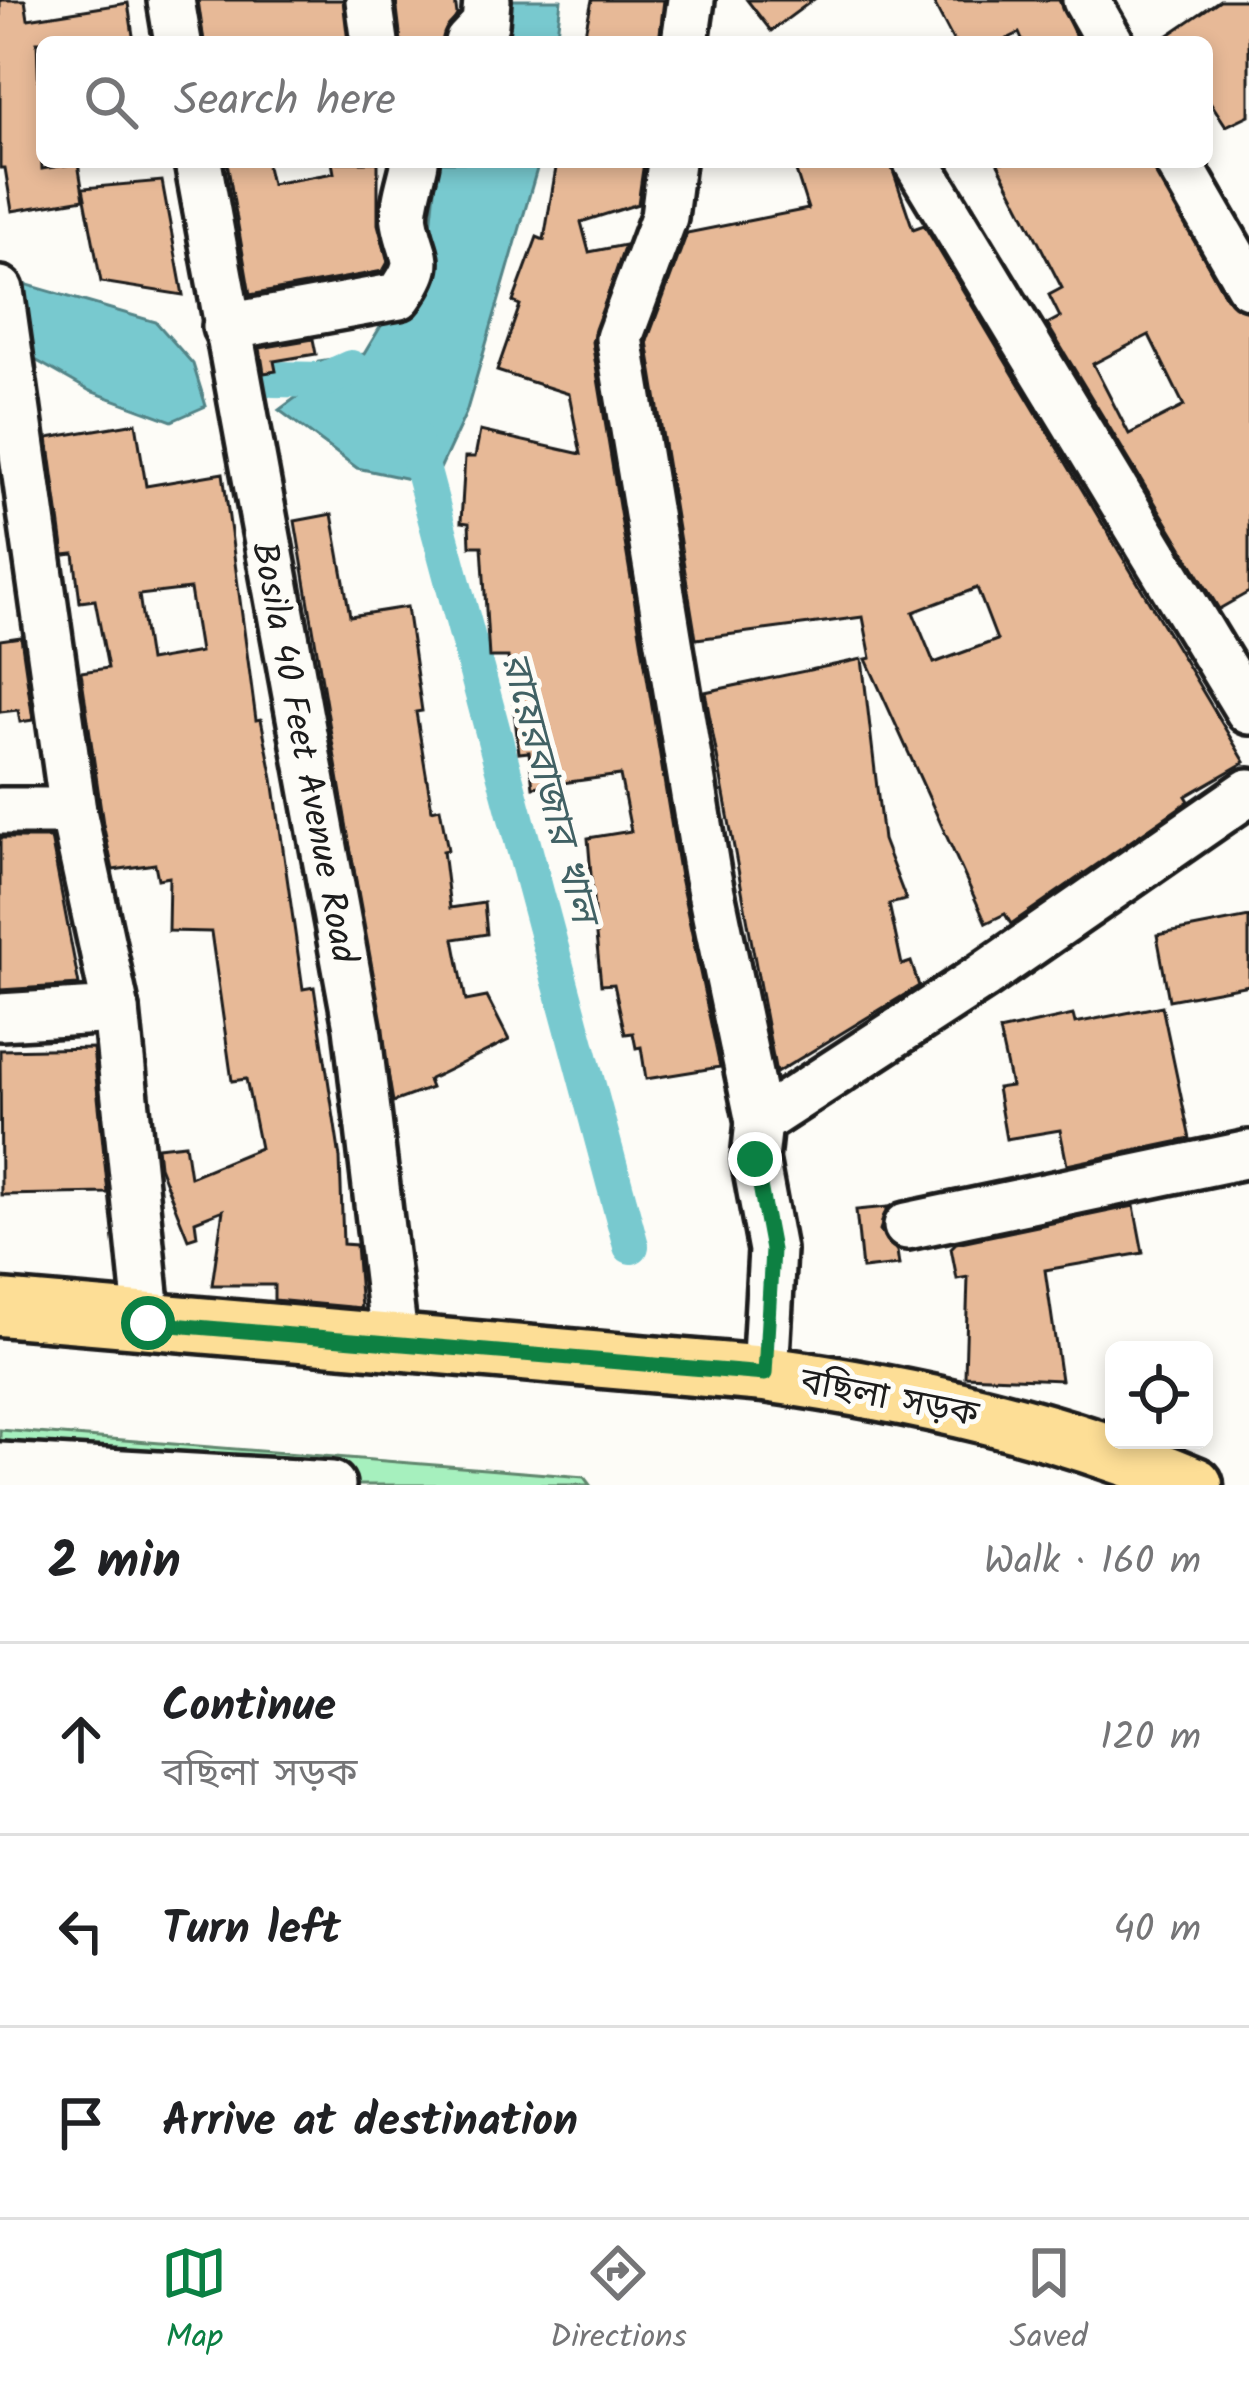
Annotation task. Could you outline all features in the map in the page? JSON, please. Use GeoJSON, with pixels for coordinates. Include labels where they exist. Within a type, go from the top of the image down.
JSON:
{"type":"FeatureCollection","features":[{"type":"Feature","properties":{"kind":"main road","name":"বছিলা সড়ক"},"geometry":{"type":"LineString","coordinates":[[0,1308],[394,1346],[765,1374],[982,1412],[1113,1450],[1195,1485]]}},
{"type":"Feature","properties":{"kind":"street"},"geometry":{"type":"LineString","coordinates":[[171,0],[177,36]]}},
{"type":"Feature","properties":{"kind":"street"},"geometry":{"type":"LineString","coordinates":[[369,0],[374,36]]}},
{"type":"Feature","properties":{"kind":"street"},"geometry":{"type":"LineString","coordinates":[[474,36],[485,24],[487,0]]}},
{"type":"Feature","properties":{"kind":"street"},"geometry":{"type":"LineString","coordinates":[[686,36],[691,0]]}},
{"type":"Feature","properties":{"kind":"street"},"geometry":{"type":"LineString","coordinates":[[1086,0],[1107,36]]}},
{"type":"Feature","properties":{"kind":"street","name":"Bosila 40 Feet Avenue Road"},"geometry":{"type":"LineString","coordinates":[[200,168],[357,1028],[394,1346]]}},
{"type":"Feature","properties":{"kind":"street"},"geometry":{"type":"LineString","coordinates":[[226,327],[399,296],[416,272],[416,246],[404,220],[395,168]]}},
{"type":"Feature","properties":{"kind":"street"},"geometry":{"type":"LineString","coordinates":[[404,220],[414,168]]}},
{"type":"Feature","properties":{"kind":"street"},"geometry":{"type":"LineString","coordinates":[[669,168],[664,217],[619,338],[706,873],[759,1121],[755,1159],[772,1250],[765,1374]]}},
{"type":"Feature","properties":{"kind":"street"},"geometry":{"type":"LineString","coordinates":[[921,168],[1249,711]]}},
{"type":"Feature","properties":{"kind":"street"},"geometry":{"type":"LineString","coordinates":[[1181,168],[1249,285]]}},
{"type":"Feature","properties":{"kind":"street"},"geometry":{"type":"LineString","coordinates":[[0,290],[73,811],[116,1010],[148,1323]]}},
{"type":"Feature","properties":{"kind":"street"},"geometry":{"type":"LineString","coordinates":[[759,1121],[982,977],[1249,792]]}},
{"type":"Feature","properties":{"kind":"street"},"geometry":{"type":"LineString","coordinates":[[0,811],[73,811]]}},
{"type":"Feature","properties":{"kind":"street"},"geometry":{"type":"LineString","coordinates":[[0,1017],[116,1010]]}},
{"type":"Feature","properties":{"kind":"street"},"geometry":{"type":"LineString","coordinates":[[907,1226],[1249,1154]]}},
{"type":"Feature","properties":{"kind":"street"},"geometry":{"type":"LineString","coordinates":[[0,1466],[332,1485]]}},
{"type":"Feature","properties":{"kind":"green space"},"geometry":{"type":"Polygon","coordinates":[[[0,1430],[584,1477],[590,1485],[0,1485],[0,1430]]]}},
{"type":"Feature","properties":{"kind":"water"},"geometry":{"type":"Polygon","coordinates":[[[495,0],[561,0],[557,36],[483,36],[495,0]]]}},
{"type":"Feature","properties":{"kind":"water"},"geometry":{"type":"Polygon","coordinates":[[[437,168],[537,168],[466,413],[433,484],[357,468],[279,410],[298,396],[318,361],[364,354],[387,316],[426,274],[437,168]]]}},
{"type":"Feature","properties":{"kind":"water"},"geometry":{"type":"Polygon","coordinates":[[[0,277],[156,322],[193,364],[206,406],[172,421],[90,391],[9,345],[0,277]]]}},
{"type":"Feature","properties":{"kind":"building"},"geometry":{"type":"Polygon","coordinates":[[[0,0],[25,0],[28,19],[128,3],[133,36],[36,36],[36,168],[79,168],[84,199],[12,211],[5,168],[0,168],[0,0]]]}},
{"type":"Feature","properties":{"kind":"building"},"geometry":{"type":"Polygon","coordinates":[[[198,0],[343,0],[347,36],[203,36],[198,0]]]}},
{"type":"Feature","properties":{"kind":"building"},"geometry":{"type":"Polygon","coordinates":[[[396,0],[455,0],[457,15],[445,36],[400,36],[396,0]]]}},
{"type":"Feature","properties":{"kind":"building"},"geometry":{"type":"Polygon","coordinates":[[[592,0],[664,0],[660,36],[584,36],[592,0]]]}},
{"type":"Feature","properties":{"kind":"building"},"geometry":{"type":"Polygon","coordinates":[[[747,0],[813,0],[771,31],[747,0]]]}},
{"type":"Feature","properties":{"kind":"building"},"geometry":{"type":"Polygon","coordinates":[[[932,0],[1059,0],[1076,36],[1019,33],[951,36],[932,0]]]}},
{"type":"Feature","properties":{"kind":"building"},"geometry":{"type":"Polygon","coordinates":[[[1220,0],[1249,0],[1249,115],[1226,126],[1213,106],[1213,36],[1167,36],[1220,0]]]}},
{"type":"Feature","properties":{"kind":"building"},"geometry":{"type":"Polygon","coordinates":[[[228,168],[267,168],[271,184],[334,173],[333,168],[378,168],[378,224],[388,262],[383,271],[250,295],[228,168]]]}},
{"type":"Feature","properties":{"kind":"building"},"geometry":{"type":"Polygon","coordinates":[[[556,168],[643,168],[638,204],[581,222],[589,252],[625,245],[592,342],[680,877],[720,1067],[646,1079],[641,1047],[636,1048],[633,1033],[625,1034],[614,984],[601,985],[596,935],[588,838],[631,831],[620,775],[533,787],[529,752],[519,753],[508,657],[489,657],[482,546],[470,546],[469,523],[461,522],[465,457],[475,457],[480,431],[581,454],[569,394],[497,371],[520,305],[513,302],[537,237],[544,240],[556,168]]]}},
{"type":"Feature","properties":{"kind":"building"},"geometry":{"type":"Polygon","coordinates":[[[795,168],[892,168],[913,229],[924,225],[1245,762],[1186,796],[1189,801],[1011,924],[1005,914],[986,923],[866,659],[871,658],[863,617],[696,639],[647,341],[687,233],[808,209],[795,168]],[[977,588],[913,612],[934,663],[997,640],[977,588]]]}},
{"type":"Feature","properties":{"kind":"building"},"geometry":{"type":"Polygon","coordinates":[[[1000,168],[1154,168],[1226,298],[1249,312],[1249,592],[1219,609],[1047,324],[1060,317],[1049,295],[1062,288],[1000,168]],[[1149,335],[1093,364],[1129,434],[1184,406],[1149,335]]]}},
{"type":"Feature","properties":{"kind":"building"},"geometry":{"type":"Polygon","coordinates":[[[162,181],[183,295],[101,282],[83,188],[162,181]]]}},
{"type":"Feature","properties":{"kind":"building"},"geometry":{"type":"Polygon","coordinates":[[[313,339],[316,354],[274,361],[276,371],[264,373],[260,348],[313,339]]]}},
{"type":"Feature","properties":{"kind":"building"},"geometry":{"type":"Polygon","coordinates":[[[136,423],[146,486],[223,473],[256,720],[261,719],[273,779],[303,989],[314,987],[340,1158],[343,1244],[356,1245],[361,1308],[274,1300],[274,1285],[212,1285],[223,1210],[195,1221],[197,1236],[188,1239],[159,1166],[157,1147],[185,1144],[190,1177],[260,1148],[246,1079],[232,1081],[211,932],[168,931],[169,877],[158,879],[155,864],[113,870],[81,672],[108,668],[95,600],[80,602],[74,554],[64,555],[48,438],[136,423]],[[190,589],[139,595],[149,661],[200,652],[190,589]]]}},
{"type":"Feature","properties":{"kind":"building"},"geometry":{"type":"Polygon","coordinates":[[[332,514],[350,616],[407,607],[422,711],[416,712],[432,810],[440,808],[448,850],[443,851],[450,908],[484,903],[487,934],[454,939],[466,1001],[487,997],[509,1040],[428,1080],[431,1088],[393,1102],[295,521],[332,514]]]}},
{"type":"Feature","properties":{"kind":"building"},"geometry":{"type":"Polygon","coordinates":[[[21,637],[33,720],[20,722],[18,710],[0,712],[0,640],[21,637]]]}},
{"type":"Feature","properties":{"kind":"building"},"geometry":{"type":"Polygon","coordinates":[[[862,659],[883,840],[906,900],[889,904],[902,965],[911,962],[919,986],[776,1073],[705,692],[862,659]]]}},
{"type":"Feature","properties":{"kind":"building"},"geometry":{"type":"Polygon","coordinates":[[[0,838],[51,838],[79,985],[0,990],[0,838]]]}},
{"type":"Feature","properties":{"kind":"building"},"geometry":{"type":"Polygon","coordinates":[[[1249,917],[1249,985],[1169,1000],[1157,935],[1249,917]]]}},
{"type":"Feature","properties":{"kind":"building"},"geometry":{"type":"Polygon","coordinates":[[[1162,1006],[1190,1139],[1067,1165],[1060,1130],[1006,1139],[997,1088],[1011,1086],[999,1031],[1073,1015],[1075,1023],[1162,1006]]]}},
{"type":"Feature","properties":{"kind":"building"},"geometry":{"type":"Polygon","coordinates":[[[93,1048],[108,1193],[1,1195],[0,1050],[93,1048]]]}},
{"type":"Feature","properties":{"kind":"building"},"geometry":{"type":"Polygon","coordinates":[[[1134,1206],[1143,1253],[1045,1270],[1061,1380],[965,1376],[968,1277],[957,1279],[951,1248],[956,1243],[1134,1206]]]}},
{"type":"Feature","properties":{"kind":"building"},"geometry":{"type":"Polygon","coordinates":[[[888,1207],[880,1230],[897,1251],[899,1265],[862,1269],[856,1210],[888,1207]]]}},
{"type":"Feature","properties":{"kind":"waterway"},"geometry":{"type":"LineString","coordinates":[[273,379],[324,380],[351,368]]}},
{"type":"Feature","properties":{"kind":"waterway","name":"রায়েরবাজার খাল"},"geometry":{"type":"LineString","coordinates":[[414,438],[631,1246]]}},
{"type":"Feature","properties":{"kind":"route"},"geometry":{"type":"LineString","coordinates":[[148,1323],[765,1374],[772,1250],[755,1159]]}}]}
